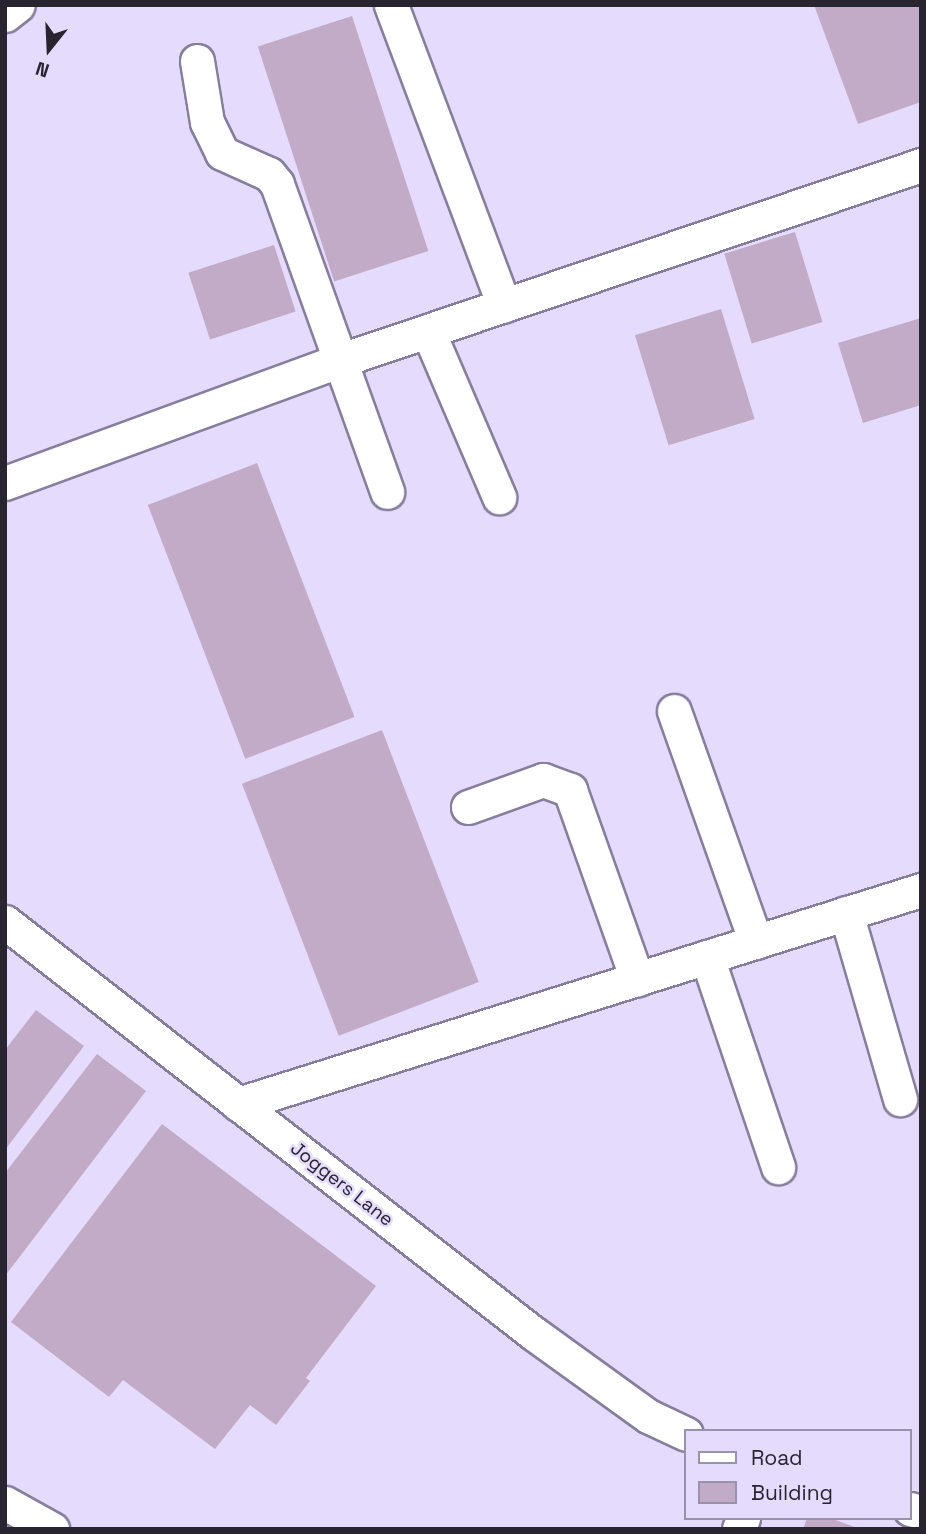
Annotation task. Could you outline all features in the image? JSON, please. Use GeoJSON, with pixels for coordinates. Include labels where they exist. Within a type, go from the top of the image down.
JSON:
{"type":"FeatureCollection","features":[{"type":"Feature","properties":{"kind":"street"},"geometry":{"type":"LineString","coordinates":[[5,15],[18,5]]}},
{"type":"Feature","properties":{"kind":"street"},"geometry":{"type":"LineString","coordinates":[[391,5],[505,305]]}},
{"type":"Feature","properties":{"kind":"street"},"geometry":{"type":"LineString","coordinates":[[197,61],[207,122],[222,153],[238,163],[269,174],[277,184],[387,492]]}},
{"type":"Feature","properties":{"kind":"street"},"geometry":{"type":"LineString","coordinates":[[5,483],[341,360],[921,165]]}},
{"type":"Feature","properties":{"kind":"street"},"geometry":{"type":"LineString","coordinates":[[428,331],[499,497]]}},
{"type":"Feature","properties":{"kind":"street"},"geometry":{"type":"LineString","coordinates":[[674,711],[756,942]]}},
{"type":"Feature","properties":{"kind":"street"},"geometry":{"type":"LineString","coordinates":[[468,807],[543,780],[570,790],[637,979]]}},
{"type":"Feature","properties":{"kind":"street"},"geometry":{"type":"LineString","coordinates":[[238,1104],[921,890]]}},
{"type":"Feature","properties":{"kind":"street"},"geometry":{"type":"LineString","coordinates":[[846,914],[900,1099]]}},
{"type":"Feature","properties":{"kind":"street","name":"Joggers Lane"},"geometry":{"type":"LineString","coordinates":[[5,922],[533,1333],[648,1416],[684,1433]]}},
{"type":"Feature","properties":{"kind":"street"},"geometry":{"type":"LineString","coordinates":[[707,957],[778,1167]]}},
{"type":"Feature","properties":{"kind":"street"},"geometry":{"type":"LineString","coordinates":[[5,1503],[52,1529]]}},
{"type":"Feature","properties":{"kind":"building"},"geometry":{"type":"Polygon","coordinates":[[[814,5],[921,5],[921,102],[858,124],[814,5]]]}},
{"type":"Feature","properties":{"kind":"building"},"geometry":{"type":"Polygon","coordinates":[[[352,16],[428,251],[334,282],[258,47],[352,16]]]}},
{"type":"Feature","properties":{"kind":"building"},"geometry":{"type":"Polygon","coordinates":[[[795,232],[822,322],[752,344],[724,254],[795,232]]]}},
{"type":"Feature","properties":{"kind":"building"},"geometry":{"type":"Polygon","coordinates":[[[274,245],[296,312],[210,339],[188,273],[274,245]]]}},
{"type":"Feature","properties":{"kind":"building"},"geometry":{"type":"Polygon","coordinates":[[[721,309],[755,419],[669,445],[635,335],[721,309]]]}},
{"type":"Feature","properties":{"kind":"building"},"geometry":{"type":"Polygon","coordinates":[[[921,318],[921,405],[863,423],[838,343],[921,318]]]}},
{"type":"Feature","properties":{"kind":"building"},"geometry":{"type":"Polygon","coordinates":[[[257,463],[354,717],[245,759],[148,505],[257,463]]]}},
{"type":"Feature","properties":{"kind":"building"},"geometry":{"type":"Polygon","coordinates":[[[382,730],[479,982],[339,1036],[242,784],[382,730]]]}},
{"type":"Feature","properties":{"kind":"building"},"geometry":{"type":"Polygon","coordinates":[[[36,1010],[84,1046],[5,1150],[5,1050],[36,1010]]]}},
{"type":"Feature","properties":{"kind":"building"},"geometry":{"type":"Polygon","coordinates":[[[97,1054],[146,1091],[5,1276],[5,1173],[97,1054]]]}},
{"type":"Feature","properties":{"kind":"building"},"geometry":{"type":"Polygon","coordinates":[[[162,1124],[376,1286],[306,1378],[310,1381],[276,1425],[250,1405],[215,1449],[123,1380],[109,1397],[11,1322],[162,1124]]]}},
{"type":"Feature","properties":{"kind":"building"},"geometry":{"type":"Polygon","coordinates":[[[806,1520],[835,1520],[860,1529],[803,1529],[806,1520]]]}}]}
